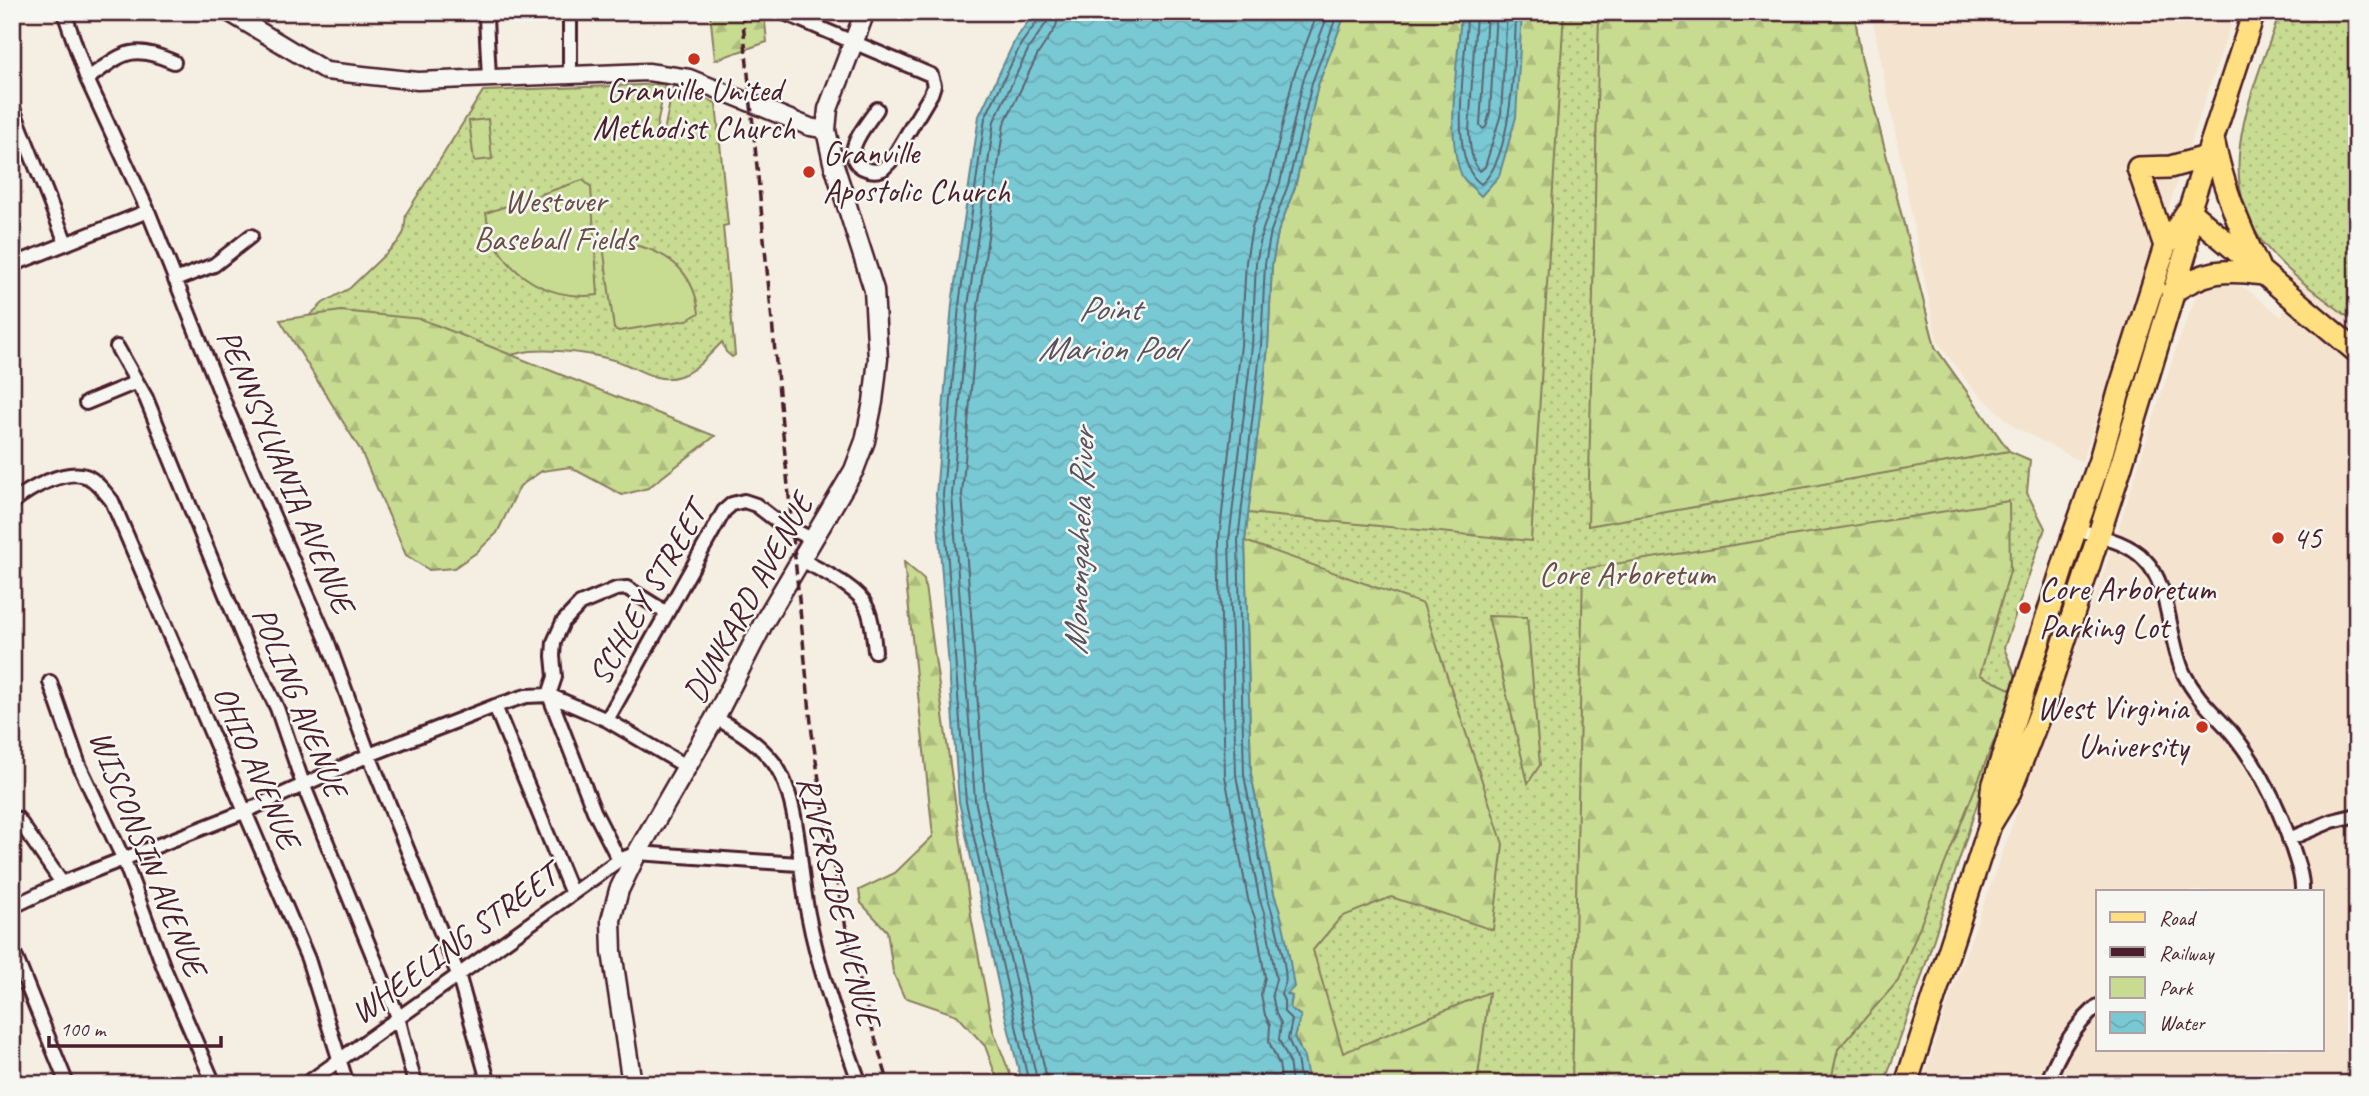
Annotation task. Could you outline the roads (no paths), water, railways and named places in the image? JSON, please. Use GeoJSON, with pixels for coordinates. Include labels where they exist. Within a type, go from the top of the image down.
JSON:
{"type":"FeatureCollection","features":[{"type":"Feature","properties":{"kind":"main road"},"geometry":{"type":"LineString","coordinates":[[826,130],[828,109],[865,12]]}},
{"type":"Feature","properties":{"kind":"main road"},"geometry":{"type":"LineString","coordinates":[[1906,1084],[1990,825],[2009,794],[2046,698],[2120,469],[2186,251],[2189,211],[2254,12]]}},
{"type":"Feature","properties":{"kind":"main road","name":"DUNKARD AVENUE"},"geometry":{"type":"LineString","coordinates":[[632,1084],[612,952],[611,920],[619,890],[637,853],[715,718],[764,622],[854,470],[873,402],[878,359],[874,290],[836,171],[826,130]]}},
{"type":"Feature","properties":{"kind":"main road"},"geometry":{"type":"LineString","coordinates":[[2165,246],[2138,168],[2170,167],[2209,148]]}},
{"type":"Feature","properties":{"kind":"main road"},"geometry":{"type":"LineString","coordinates":[[2209,148],[2262,274]]}},
{"type":"Feature","properties":{"kind":"main road"},"geometry":{"type":"LineString","coordinates":[[1990,825],[1992,790],[2101,460],[2165,246],[2189,211]]}},
{"type":"Feature","properties":{"kind":"main road"},"geometry":{"type":"LineString","coordinates":[[2189,211],[2357,352]]}},
{"type":"Feature","properties":{"kind":"main road"},"geometry":{"type":"LineString","coordinates":[[2172,292],[2209,273],[2233,270],[2262,274]]}},
{"type":"Feature","properties":{"kind":"street","name":"PENNSYLVANIA AVENUE"},"geometry":{"type":"LineString","coordinates":[[64,12],[87,79],[148,211],[229,414],[327,640],[369,755],[458,974],[489,1084]]}},
{"type":"Feature","properties":{"kind":"street"},"geometry":{"type":"LineString","coordinates":[[228,12],[326,71],[418,81],[648,72],[689,78],[810,127],[826,130]]}},
{"type":"Feature","properties":{"kind":"street"},"geometry":{"type":"LineString","coordinates":[[482,12],[486,18],[489,78]]}},
{"type":"Feature","properties":{"kind":"street"},"geometry":{"type":"LineString","coordinates":[[570,12],[570,76]]}},
{"type":"Feature","properties":{"kind":"street"},"geometry":{"type":"LineString","coordinates":[[782,12],[931,75],[934,85],[932,94],[891,161],[883,169],[863,169],[855,163],[855,144],[877,109]]}},
{"type":"Feature","properties":{"kind":"street"},"geometry":{"type":"LineString","coordinates":[[87,79],[121,56],[135,51],[149,52],[174,62]]}},
{"type":"Feature","properties":{"kind":"street"},"geometry":{"type":"LineString","coordinates":[[12,106],[66,243]]}},
{"type":"Feature","properties":{"kind":"street"},"geometry":{"type":"LineString","coordinates":[[836,171],[855,163]]}},
{"type":"Feature","properties":{"kind":"street"},"geometry":{"type":"LineString","coordinates":[[12,265],[148,211]]}},
{"type":"Feature","properties":{"kind":"street"},"geometry":{"type":"LineString","coordinates":[[175,280],[214,265],[251,236]]}},
{"type":"Feature","properties":{"kind":"street","name":"POLING AVENUE"},"geometry":{"type":"LineString","coordinates":[[117,347],[146,398],[245,642],[277,708],[303,784],[398,1017],[415,1084]]}},
{"type":"Feature","properties":{"kind":"street"},"geometry":{"type":"LineString","coordinates":[[86,403],[137,382]]}},
{"type":"Feature","properties":{"kind":"street","name":"OHIO AVENUE"},"geometry":{"type":"LineString","coordinates":[[12,503],[27,490],[54,479],[79,475],[88,477],[112,501],[308,959],[348,1084]]}},
{"type":"Feature","properties":{"kind":"street","name":"SCHLEY STREET"},"geometry":{"type":"LineString","coordinates":[[607,720],[724,511],[732,504],[744,501],[756,505],[778,522],[814,540]]}},
{"type":"Feature","properties":{"kind":"street"},"geometry":{"type":"LineString","coordinates":[[2077,529],[2130,548],[2145,559],[2155,574],[2183,671],[2193,690],[2249,756],[2280,811],[2300,874],[2302,890]]}},
{"type":"Feature","properties":{"kind":"street"},"geometry":{"type":"LineString","coordinates":[[802,560],[858,594],[870,615],[875,651]]}},
{"type":"Feature","properties":{"kind":"street"},"geometry":{"type":"LineString","coordinates":[[619,860],[594,811],[549,695],[555,677],[554,642],[563,622],[580,604],[616,589],[627,588],[667,613]]}},
{"type":"Feature","properties":{"kind":"street","name":"WISCONSIN AVENUE"},"geometry":{"type":"LineString","coordinates":[[50,681],[79,765],[124,860],[164,968],[214,1084]]}},
{"type":"Feature","properties":{"kind":"street"},"geometry":{"type":"LineString","coordinates":[[12,907],[62,883],[246,811],[369,755],[526,696],[549,695],[607,720],[687,768]]}},
{"type":"Feature","properties":{"kind":"street"},"geometry":{"type":"LineString","coordinates":[[495,706],[572,894]]}},
{"type":"Feature","properties":{"kind":"street","name":"RIVERSIDE AVENUE"},"geometry":{"type":"LineString","coordinates":[[715,718],[755,743],[774,764],[786,786],[819,962],[860,1084]]}},
{"type":"Feature","properties":{"kind":"street"},"geometry":{"type":"LineString","coordinates":[[2289,839],[2332,821],[2357,815]]}},
{"type":"Feature","properties":{"kind":"street"},"geometry":{"type":"LineString","coordinates":[[15,820],[62,883]]}},
{"type":"Feature","properties":{"kind":"street"},"geometry":{"type":"LineString","coordinates":[[637,853],[799,864]]}},
{"type":"Feature","properties":{"kind":"street","name":"WHEELING STREET"},"geometry":{"type":"LineString","coordinates":[[306,1084],[619,860],[637,853]]}},
{"type":"Feature","properties":{"kind":"street"},"geometry":{"type":"LineString","coordinates":[[12,948],[67,1084]]}},
{"type":"Feature","properties":{"kind":"street"},"geometry":{"type":"LineString","coordinates":[[2047,1084],[2061,1052],[2075,1030],[2096,1008]]}},
{"type":"Feature","properties":{"kind":"water","name":"Point Marion Pool"},"geometry":{"type":"Polygon","coordinates":[[[1035,12],[1346,12],[1318,85],[1295,187],[1278,232],[1272,265],[1268,347],[1245,541],[1251,774],[1294,987],[1287,994],[1292,996],[1290,1008],[1301,1016],[1294,1037],[1304,1057],[1309,1084],[1022,1084],[959,802],[936,495],[952,304],[979,116],[1015,40],[1035,12]]]}},
{"type":"Feature","properties":{"kind":"water"},"geometry":{"type":"Polygon","coordinates":[[[1461,12],[1522,12],[1516,117],[1499,176],[1481,196],[1462,176],[1454,140],[1454,96],[1461,12]]]}},
{"type":"Feature","properties":{"kind":"railway"},"geometry":{"type":"LineString","coordinates":[[742,12],[812,733],[844,918],[889,1084]]}},
{"type":"Feature","properties":{"kind":"place","name":"Granville United Methodist Church"},"geometry":{"type":"Point","coordinates":[694,59]}},
{"type":"Feature","properties":{"kind":"place","name":"Granville Apostolic Church"},"geometry":{"type":"Point","coordinates":[809,172]}},
{"type":"Feature","properties":{"kind":"place","name":"45"},"geometry":{"type":"Point","coordinates":[2278,538]}},
{"type":"Feature","properties":{"kind":"place","name":"Core Arboretum Parking Lot"},"geometry":{"type":"Point","coordinates":[2025,608]}},
{"type":"Feature","properties":{"kind":"place","name":"West Virginia University"},"geometry":{"type":"Point","coordinates":[2202,727]}},
{"type":"Feature","properties":{"kind":"park label","name":"Westover Baseball Fields"},"geometry":{"type":"Point","coordinates":[555,220]}},
{"type":"Feature","properties":{"kind":"park label","name":"Core Arboretum"},"geometry":{"type":"Point","coordinates":[1627,574]}},
{"type":"Feature","properties":{"kind":"water label","name":"Monongahela River"},"geometry":{"type":"Point","coordinates":[1079,542]}}]}
